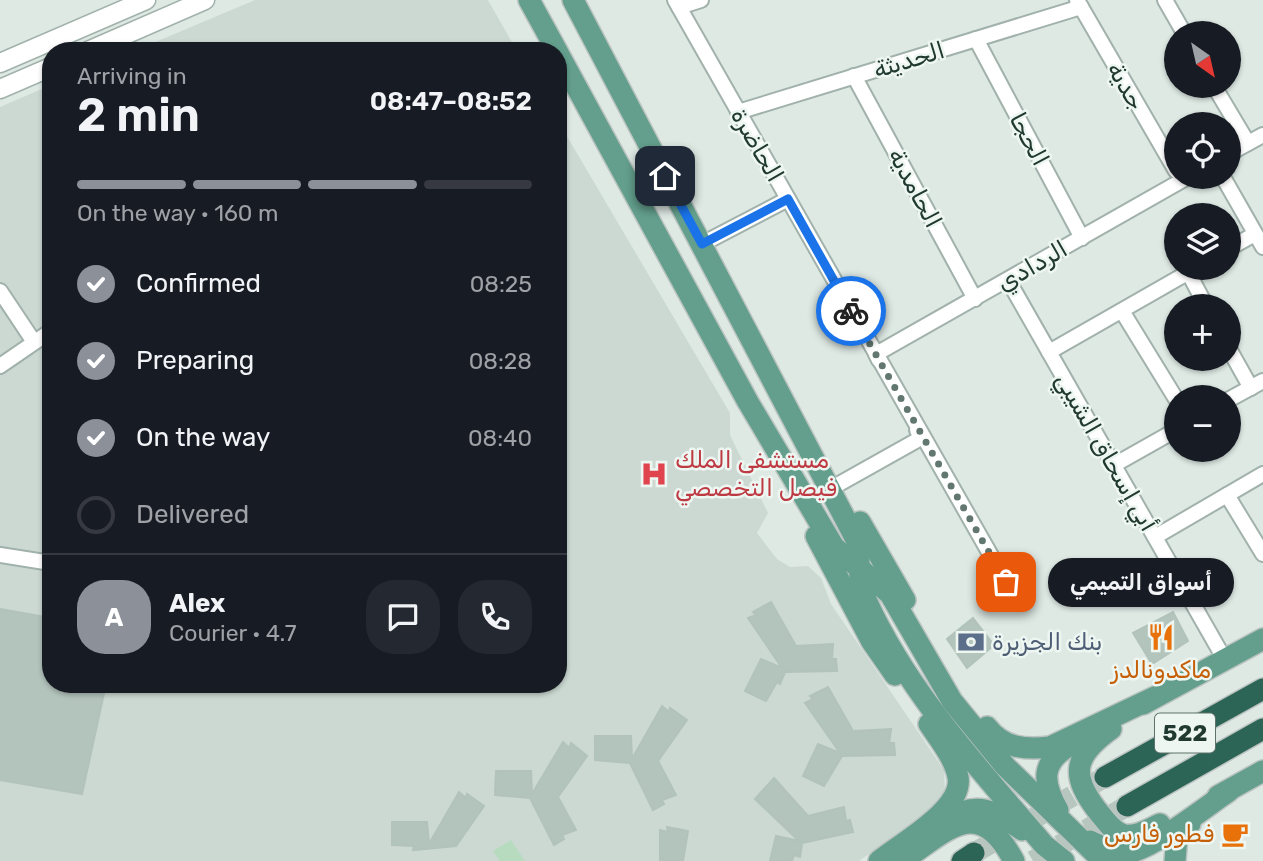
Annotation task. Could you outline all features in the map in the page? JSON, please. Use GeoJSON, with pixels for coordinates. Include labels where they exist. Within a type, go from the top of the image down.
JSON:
{"type":"FeatureCollection","features":[{"type":"Feature","properties":{"kind":"highway","name":"522"},"geometry":{"type":"LineString","coordinates":[[1105,777],[1263,689]]}},
{"type":"Feature","properties":{"kind":"highway","name":"522"},"geometry":{"type":"LineString","coordinates":[[1127,806],[1263,729]]}},
{"type":"Feature","properties":{"kind":"main road"},"geometry":{"type":"LineString","coordinates":[[529,0],[552,42]]}},
{"type":"Feature","properties":{"kind":"main road"},"geometry":{"type":"LineString","coordinates":[[573,0],[859,544],[858,567],[867,601],[920,693],[1047,853]]}},
{"type":"Feature","properties":{"kind":"main road"},"geometry":{"type":"LineString","coordinates":[[567,69],[748,402],[853,607],[955,766],[959,779],[957,791],[941,814],[879,861]]}},
{"type":"Feature","properties":{"kind":"main road"},"geometry":{"type":"LineString","coordinates":[[765,368],[805,426],[951,679],[990,731],[1007,745],[1032,750],[1050,747],[1155,697]]}},
{"type":"Feature","properties":{"kind":"main road"},"geometry":{"type":"LineString","coordinates":[[748,402],[834,547],[890,594],[959,710],[1005,766],[1104,861]]}},
{"type":"Feature","properties":{"kind":"main road"},"geometry":{"type":"LineString","coordinates":[[1263,639],[1067,747],[1045,775],[1045,788],[1071,831],[1108,850],[1128,853],[1176,828],[1263,771]]}},
{"type":"Feature","properties":{"kind":"main road"},"geometry":{"type":"LineString","coordinates":[[1155,697],[1088,746],[1079,771],[1081,783],[1093,805],[1112,830],[1125,835],[1138,834],[1229,791]]}},
{"type":"Feature","properties":{"kind":"main road"},"geometry":{"type":"LineString","coordinates":[[1175,861],[1177,836],[1229,791]]}},
{"type":"Feature","properties":{"kind":"main road"},"geometry":{"type":"LineString","coordinates":[[890,861],[957,812],[979,807],[1001,815],[1047,853],[1064,861]]}},
{"type":"Feature","properties":{"kind":"main road"},"geometry":{"type":"LineString","coordinates":[[902,861],[963,822],[979,822],[993,831],[1014,861]]}},
{"type":"Feature","properties":{"kind":"street"},"geometry":{"type":"LineString","coordinates":[[49,42],[146,0]]}},
{"type":"Feature","properties":{"kind":"street"},"geometry":{"type":"LineString","coordinates":[[109,42],[205,0]]}},
{"type":"Feature","properties":{"kind":"street"},"geometry":{"type":"LineString","coordinates":[[562,0],[615,84]]}},
{"type":"Feature","properties":{"kind":"street"},"geometry":{"type":"LineString","coordinates":[[677,3],[701,0]]}},
{"type":"Feature","properties":{"kind":"street"},"geometry":{"type":"LineString","coordinates":[[1165,0],[1177,21]]}},
{"type":"Feature","properties":{"kind":"street","name":"الحاضرة"},"geometry":{"type":"LineString","coordinates":[[677,3],[1006,582]]}},
{"type":"Feature","properties":{"kind":"street","name":"الحديثة"},"geometry":{"type":"LineString","coordinates":[[738,112],[976,39],[1079,3]]}},
{"type":"Feature","properties":{"kind":"street","name":"جدية"},"geometry":{"type":"LineString","coordinates":[[1079,3],[1164,147]]}},
{"type":"Feature","properties":{"kind":"street","name":"الحجا"},"geometry":{"type":"LineString","coordinates":[[976,39],[1082,238]]}},
{"type":"Feature","properties":{"kind":"street"},"geometry":{"type":"LineString","coordinates":[[0,63],[42,45]]}},
{"type":"Feature","properties":{"kind":"street"},"geometry":{"type":"LineString","coordinates":[[0,89],[42,71]]}},
{"type":"Feature","properties":{"kind":"street","name":"الحامدية"},"geometry":{"type":"LineString","coordinates":[[854,76],[975,299]]}},
{"type":"Feature","properties":{"kind":"street"},"geometry":{"type":"LineString","coordinates":[[1221,98],[1248,143]]}},
{"type":"Feature","properties":{"kind":"street"},"geometry":{"type":"LineString","coordinates":[[1241,147],[1263,135]]}},
{"type":"Feature","properties":{"kind":"street","name":"الردادي"},"geometry":{"type":"LineString","coordinates":[[876,354],[1082,238],[1164,187]]}},
{"type":"Feature","properties":{"kind":"street"},"geometry":{"type":"LineString","coordinates":[[1230,189],[1263,247]]}},
{"type":"Feature","properties":{"kind":"street"},"geometry":{"type":"LineString","coordinates":[[702,244],[788,199]]}},
{"type":"Feature","properties":{"kind":"street"},"geometry":{"type":"LineString","coordinates":[[1241,242],[1255,234]]}},
{"type":"Feature","properties":{"kind":"street","name":"أبي إسحاق الشيبي"},"geometry":{"type":"LineString","coordinates":[[1008,280],[1225,660]]}},
{"type":"Feature","properties":{"kind":"street"},"geometry":{"type":"LineString","coordinates":[[1049,352],[1175,280]]}},
{"type":"Feature","properties":{"kind":"street"},"geometry":{"type":"LineString","coordinates":[[0,292],[34,342]]}},
{"type":"Feature","properties":{"kind":"street"},"geometry":{"type":"LineString","coordinates":[[1122,311],[1167,385]]}},
{"type":"Feature","properties":{"kind":"street"},"geometry":{"type":"LineString","coordinates":[[0,366],[42,337]]}},
{"type":"Feature","properties":{"kind":"street"},"geometry":{"type":"LineString","coordinates":[[839,484],[921,438],[876,354]]}},
{"type":"Feature","properties":{"kind":"street"},"geometry":{"type":"LineString","coordinates":[[1241,364],[1257,385],[1241,394]]}},
{"type":"Feature","properties":{"kind":"street"},"geometry":{"type":"LineString","coordinates":[[1114,465],[1164,437]]}},
{"type":"Feature","properties":{"kind":"street"},"geometry":{"type":"LineString","coordinates":[[1155,537],[1263,474]]}},
{"type":"Feature","properties":{"kind":"street"},"geometry":{"type":"LineString","coordinates":[[1227,495],[1263,554]]}},
{"type":"Feature","properties":{"kind":"street"},"geometry":{"type":"LineString","coordinates":[[0,555],[42,562]]}},
{"type":"Feature","properties":{"kind":"shaded area"},"geometry":{"type":"Polygon","coordinates":[[[255,0],[488,0],[512,42],[155,42],[255,0]]]}},
{"type":"Feature","properties":{"kind":"shaded area","name":"مستشفى الملك فيصل التخصصي"},"geometry":{"type":"Polygon","coordinates":[[[42,89],[42,693],[567,693],[567,136],[730,413],[730,435],[768,513],[757,533],[777,559],[790,567],[808,566],[821,578],[831,604],[944,770],[945,793],[929,811],[859,861],[0,861],[0,107],[42,89]]]}},
{"type":"Feature","properties":{"kind":"green space"},"geometry":{"type":"Polygon","coordinates":[[[511,840],[525,861],[500,861],[493,851],[511,840]]]}},
{"type":"Feature","properties":{"kind":"building"},"geometry":{"type":"Polygon","coordinates":[[[771,602],[796,646],[833,644],[832,659],[836,659],[837,671],[785,672],[780,684],[777,682],[766,701],[745,691],[761,659],[782,668],[748,618],[756,615],[753,612],[771,602]]]}},
{"type":"Feature","properties":{"kind":"building"},"geometry":{"type":"Polygon","coordinates":[[[0,609],[42,616],[42,693],[104,693],[82,794],[0,780],[0,609]]]}},
{"type":"Feature","properties":{"kind":"building","name":"ماكدونالدز"},"geometry":{"type":"Polygon","coordinates":[[[1173,612],[1188,641],[1152,664],[1133,633],[1173,612]]]}},
{"type":"Feature","properties":{"kind":"building","name":"بنك الجزيرة"},"geometry":{"type":"Polygon","coordinates":[[[973,618],[994,645],[967,668],[947,639],[973,618]]]}},
{"type":"Feature","properties":{"kind":"building"},"geometry":{"type":"Polygon","coordinates":[[[828,687],[853,731],[891,729],[889,743],[894,743],[895,755],[842,756],[824,786],[803,776],[818,744],[840,753],[805,703],[813,699],[810,696],[828,687]]]}},
{"type":"Feature","properties":{"kind":"building"},"geometry":{"type":"Polygon","coordinates":[[[662,706],[669,712],[670,708],[687,720],[658,761],[676,795],[662,800],[664,804],[653,810],[630,763],[595,760],[595,736],[631,736],[632,759],[662,706]]]}},
{"type":"Feature","properties":{"kind":"building"},"geometry":{"type":"Polygon","coordinates":[[[563,742],[569,748],[571,743],[587,756],[558,797],[576,830],[562,835],[564,839],[554,845],[530,798],[495,795],[496,771],[531,771],[532,794],[563,742]]]}},
{"type":"Feature","properties":{"kind":"building"},"geometry":{"type":"Polygon","coordinates":[[[774,778],[808,816],[844,807],[846,821],[850,820],[853,832],[802,843],[800,857],[794,855],[792,861],[770,861],[776,836],[799,841],[755,799],[774,778]]]}},
{"type":"Feature","properties":{"kind":"building"},"geometry":{"type":"Polygon","coordinates":[[[459,792],[466,798],[467,794],[484,806],[456,846],[413,850],[414,846],[392,845],[392,822],[427,822],[429,844],[459,792]]]}},
{"type":"Feature","properties":{"kind":"building"},"geometry":{"type":"Polygon","coordinates":[[[667,827],[688,831],[683,861],[660,861],[660,830],[668,832],[667,827]]]}},
{"type":"Feature","properties":{"kind":"tunnel"},"geometry":{"type":"LineString","coordinates":[[974,853],[1105,777]]}},
{"type":"Feature","properties":{"kind":"tunnel"},"geometry":{"type":"LineString","coordinates":[[1033,861],[1127,806]]}},
{"type":"Feature","properties":{"kind":"way so far"},"geometry":{"type":"LineString","coordinates":[[851,311],[1006,582]]}},
{"type":"Feature","properties":{"kind":"place","name":"مستشفى الملك فيصل التخصصي"},"geometry":{"type":"Point","coordinates":[654,474]}},
{"type":"Feature","properties":{"kind":"place","name":"أسواق التميمي"},"geometry":{"type":"Point","coordinates":[1006,582]}},
{"type":"Feature","properties":{"kind":"place","name":"ماكدونالدز"},"geometry":{"type":"Point","coordinates":[1161,637]}},
{"type":"Feature","properties":{"kind":"place","name":"بنك الجزيرة"},"geometry":{"type":"Point","coordinates":[971,642]}},
{"type":"Feature","properties":{"kind":"place","name":"فطور فارس"},"geometry":{"type":"Point","coordinates":[1235,834]}},
{"type":"Feature","properties":{"kind":"route"},"geometry":{"type":"LineString","coordinates":[[665,176],[702,244],[788,199],[851,311]]}}]}
